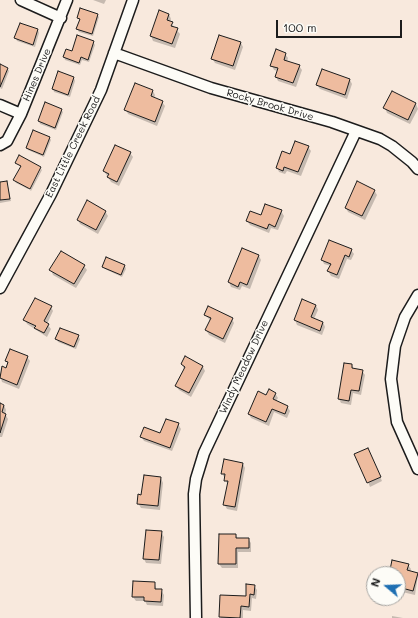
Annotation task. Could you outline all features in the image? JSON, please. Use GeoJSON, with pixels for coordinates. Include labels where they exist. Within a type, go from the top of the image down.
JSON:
{"type":"FeatureCollection","features":[{"type":"Feature","properties":{"kind":"street"},"geometry":{"type":"LineString","coordinates":[[21,0],[61,18]]}},
{"type":"Feature","properties":{"kind":"street","name":"Hines Drive"},"geometry":{"type":"LineString","coordinates":[[0,145],[7,141],[21,114],[67,0]]}},
{"type":"Feature","properties":{"kind":"street","name":"East Little Creek Road"},"geometry":{"type":"LineString","coordinates":[[0,288],[74,148],[101,90],[133,0]]}},
{"type":"Feature","properties":{"kind":"street","name":"Rocky Brook Drive"},"geometry":{"type":"LineString","coordinates":[[114,53],[211,88],[380,139],[392,146],[412,162],[418,169]]}},
{"type":"Feature","properties":{"kind":"street"},"geometry":{"type":"LineString","coordinates":[[0,105],[21,114]]}},
{"type":"Feature","properties":{"kind":"street","name":"Windy Meadow Drive"},"geometry":{"type":"LineString","coordinates":[[196,618],[194,494],[196,479],[204,453],[356,131]]}},
{"type":"Feature","properties":{"kind":"street"},"geometry":{"type":"LineString","coordinates":[[418,295],[405,317],[395,346],[391,379],[398,422],[418,469]]}},
{"type":"Feature","properties":{"kind":"building"},"geometry":{"type":"Polygon","coordinates":[[[80,8],[98,14],[92,34],[76,29],[80,19],[77,18],[80,8]]]}},
{"type":"Feature","properties":{"kind":"building"},"geometry":{"type":"Polygon","coordinates":[[[159,10],[169,14],[167,20],[173,22],[171,26],[178,28],[172,44],[150,36],[159,10]]]}},
{"type":"Feature","properties":{"kind":"building"},"geometry":{"type":"Polygon","coordinates":[[[20,23],[38,29],[33,45],[14,38],[20,23]]]}},
{"type":"Feature","properties":{"kind":"building"},"geometry":{"type":"Polygon","coordinates":[[[77,35],[94,41],[88,60],[81,57],[79,63],[63,57],[66,49],[72,51],[77,35]]]}},
{"type":"Feature","properties":{"kind":"building"},"geometry":{"type":"Polygon","coordinates":[[[219,35],[241,42],[233,66],[211,59],[219,35]]]}},
{"type":"Feature","properties":{"kind":"building"},"geometry":{"type":"Polygon","coordinates":[[[276,49],[286,53],[284,60],[300,65],[293,83],[275,77],[278,68],[270,66],[276,49]]]}},
{"type":"Feature","properties":{"kind":"building"},"geometry":{"type":"Polygon","coordinates":[[[0,64],[8,68],[0,87],[0,64]]]}},
{"type":"Feature","properties":{"kind":"building"},"geometry":{"type":"Polygon","coordinates":[[[322,69],[350,79],[345,95],[316,85],[322,69]]]}},
{"type":"Feature","properties":{"kind":"building"},"geometry":{"type":"Polygon","coordinates":[[[58,71],[74,77],[68,95],[52,89],[58,71]]]}},
{"type":"Feature","properties":{"kind":"building"},"geometry":{"type":"Polygon","coordinates":[[[135,83],[153,90],[151,96],[163,101],[155,122],[124,110],[135,83]]]}},
{"type":"Feature","properties":{"kind":"building"},"geometry":{"type":"Polygon","coordinates":[[[392,91],[416,103],[408,120],[383,108],[392,91]]]}},
{"type":"Feature","properties":{"kind":"building"},"geometry":{"type":"Polygon","coordinates":[[[45,102],[62,109],[55,128],[38,121],[45,102]]]}},
{"type":"Feature","properties":{"kind":"building"},"geometry":{"type":"Polygon","coordinates":[[[33,130],[50,137],[43,155],[26,148],[33,130]]]}},
{"type":"Feature","properties":{"kind":"building"},"geometry":{"type":"Polygon","coordinates":[[[295,141],[309,146],[298,172],[284,167],[283,171],[276,168],[282,151],[290,154],[295,141]]]}},
{"type":"Feature","properties":{"kind":"building"},"geometry":{"type":"Polygon","coordinates":[[[115,145],[131,152],[117,182],[107,177],[109,174],[103,171],[115,145]]]}},
{"type":"Feature","properties":{"kind":"building"},"geometry":{"type":"Polygon","coordinates":[[[19,155],[41,167],[30,189],[13,180],[21,166],[15,163],[19,155]]]}},
{"type":"Feature","properties":{"kind":"building"},"geometry":{"type":"Polygon","coordinates":[[[7,181],[10,199],[0,200],[0,182],[7,181]]]}},
{"type":"Feature","properties":{"kind":"building"},"geometry":{"type":"Polygon","coordinates":[[[357,181],[375,190],[362,216],[345,208],[357,181]]]}},
{"type":"Feature","properties":{"kind":"building"},"geometry":{"type":"Polygon","coordinates":[[[87,200],[106,211],[96,230],[77,220],[87,200]]]}},
{"type":"Feature","properties":{"kind":"building"},"geometry":{"type":"Polygon","coordinates":[[[265,204],[282,210],[275,227],[269,224],[267,229],[246,221],[250,211],[261,215],[265,204]]]}},
{"type":"Feature","properties":{"kind":"building"},"geometry":{"type":"Polygon","coordinates":[[[329,240],[352,249],[349,257],[345,255],[337,275],[327,271],[331,264],[321,260],[329,240]]]}},
{"type":"Feature","properties":{"kind":"building"},"geometry":{"type":"Polygon","coordinates":[[[242,248],[259,255],[247,285],[240,282],[238,287],[228,282],[242,248]]]}},
{"type":"Feature","properties":{"kind":"building"},"geometry":{"type":"Polygon","coordinates":[[[61,251],[85,265],[74,284],[49,270],[61,251]]]}},
{"type":"Feature","properties":{"kind":"building"},"geometry":{"type":"Polygon","coordinates":[[[106,257],[125,265],[121,275],[102,267],[106,257]]]}},
{"type":"Feature","properties":{"kind":"building"},"geometry":{"type":"Polygon","coordinates":[[[35,298],[52,306],[44,321],[49,324],[44,333],[34,328],[36,326],[23,320],[35,298]]]}},
{"type":"Feature","properties":{"kind":"building"},"geometry":{"type":"Polygon","coordinates":[[[302,299],[316,305],[311,317],[323,322],[320,331],[294,320],[302,299]]]}},
{"type":"Feature","properties":{"kind":"building"},"geometry":{"type":"Polygon","coordinates":[[[208,306],[233,318],[223,339],[205,330],[211,318],[204,315],[208,306]]]}},
{"type":"Feature","properties":{"kind":"building"},"geometry":{"type":"Polygon","coordinates":[[[60,328],[79,335],[74,347],[55,339],[60,328]]]}},
{"type":"Feature","properties":{"kind":"building"},"geometry":{"type":"Polygon","coordinates":[[[10,349],[28,356],[17,385],[0,378],[2,366],[6,368],[8,362],[5,361],[10,349]]]}},
{"type":"Feature","properties":{"kind":"building"},"geometry":{"type":"Polygon","coordinates":[[[185,356],[203,366],[189,393],[175,386],[185,367],[181,364],[185,356]]]}},
{"type":"Feature","properties":{"kind":"building"},"geometry":{"type":"Polygon","coordinates":[[[344,363],[352,364],[352,368],[363,370],[359,391],[351,390],[349,401],[338,399],[344,363]]]}},
{"type":"Feature","properties":{"kind":"building"},"geometry":{"type":"Polygon","coordinates":[[[269,389],[276,393],[273,399],[288,406],[285,414],[272,409],[266,422],[248,414],[258,391],[266,395],[269,389]]]}},
{"type":"Feature","properties":{"kind":"building"},"geometry":{"type":"Polygon","coordinates":[[[0,403],[4,405],[2,412],[6,414],[0,433],[0,403]]]}},
{"type":"Feature","properties":{"kind":"building"},"geometry":{"type":"Polygon","coordinates":[[[166,419],[179,423],[170,448],[140,437],[144,427],[160,433],[166,419]]]}},
{"type":"Feature","properties":{"kind":"building"},"geometry":{"type":"Polygon","coordinates":[[[368,448],[381,477],[367,483],[354,454],[368,448]]]}},
{"type":"Feature","properties":{"kind":"building"},"geometry":{"type":"Polygon","coordinates":[[[224,459],[243,463],[235,507],[223,505],[228,481],[224,481],[225,474],[221,474],[224,459]]]}},
{"type":"Feature","properties":{"kind":"building"},"geometry":{"type":"Polygon","coordinates":[[[144,475],[161,477],[158,506],[137,504],[138,494],[141,495],[144,475]]]}},
{"type":"Feature","properties":{"kind":"building"},"geometry":{"type":"Polygon","coordinates":[[[146,530],[162,531],[159,560],[143,559],[146,530]]]}},
{"type":"Feature","properties":{"kind":"building"},"geometry":{"type":"Polygon","coordinates":[[[219,534],[236,534],[236,538],[249,538],[249,548],[236,548],[236,564],[218,564],[219,534]]]}},
{"type":"Feature","properties":{"kind":"building"},"geometry":{"type":"Polygon","coordinates":[[[392,560],[409,564],[407,570],[418,573],[413,591],[406,589],[406,566],[391,566],[392,560]]]}},
{"type":"Feature","properties":{"kind":"building"},"geometry":{"type":"Polygon","coordinates":[[[133,581],[155,582],[155,589],[162,589],[161,602],[144,601],[144,597],[132,597],[133,581]]]}},
{"type":"Feature","properties":{"kind":"building"},"geometry":{"type":"Polygon","coordinates":[[[246,584],[255,585],[254,595],[250,594],[249,607],[241,606],[240,618],[219,617],[220,595],[246,596],[246,584]]]}}]}
